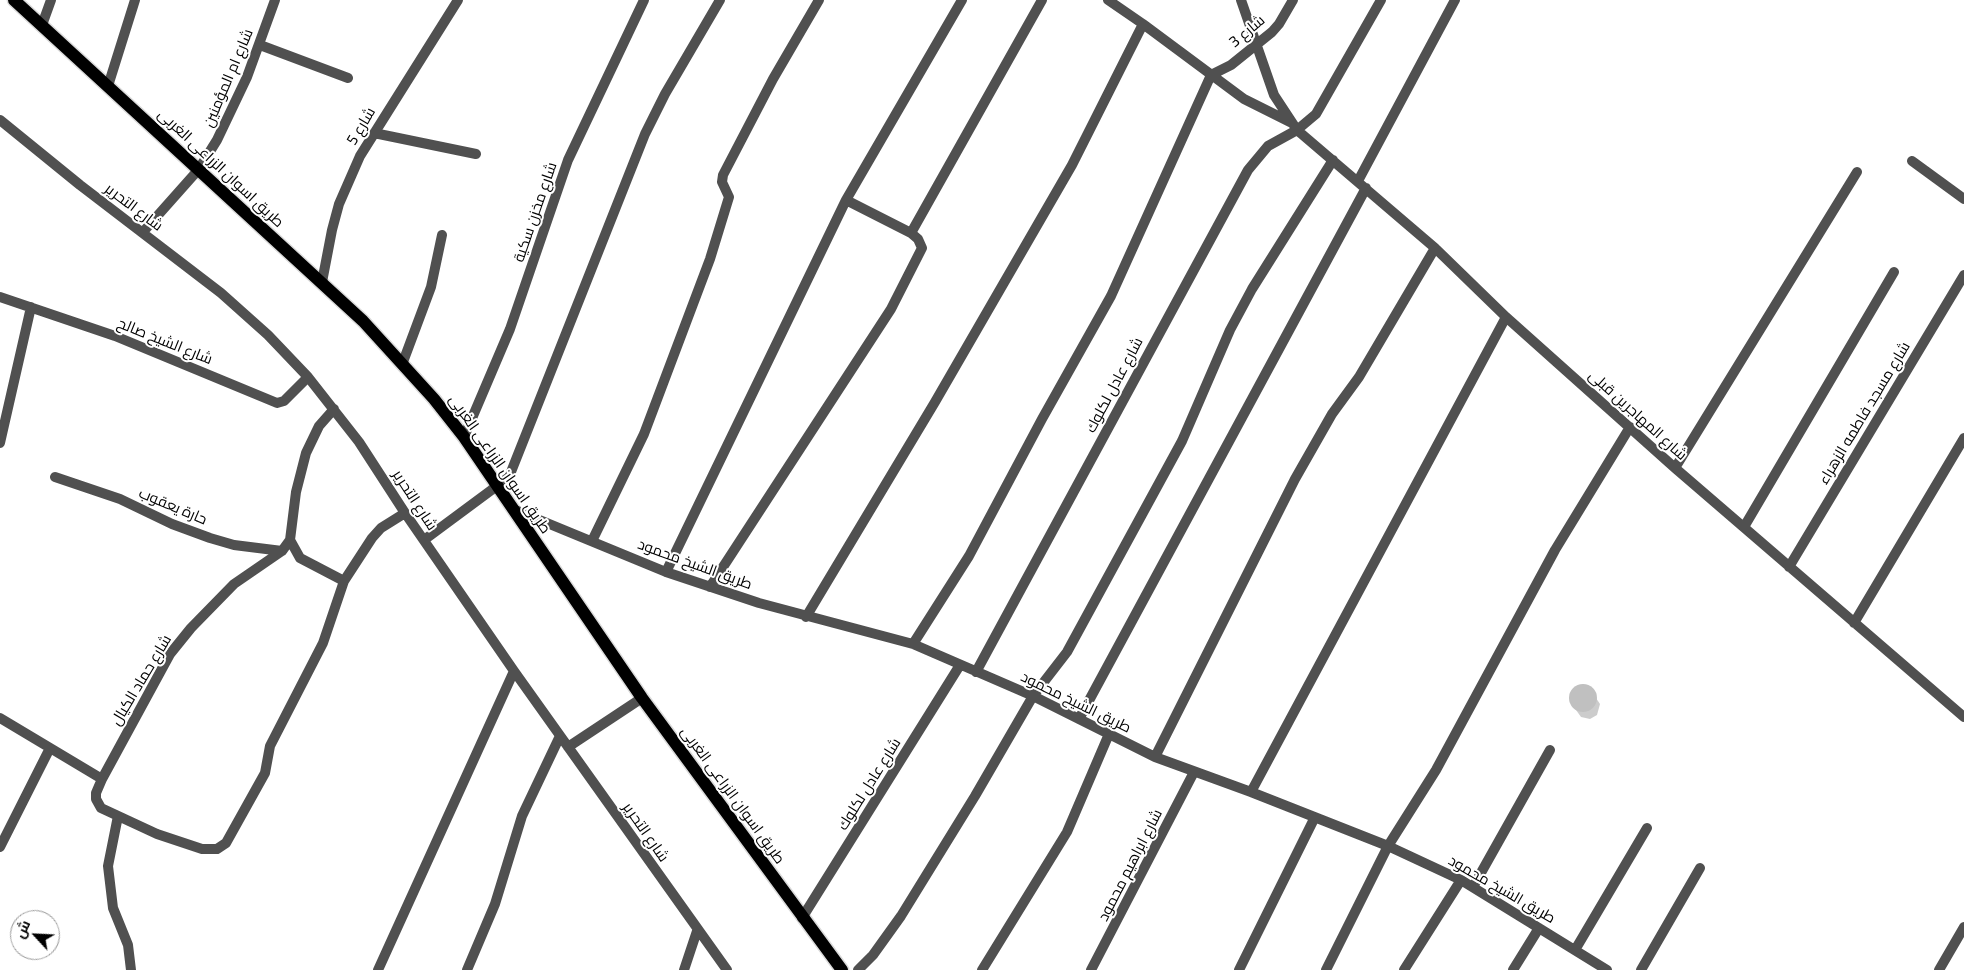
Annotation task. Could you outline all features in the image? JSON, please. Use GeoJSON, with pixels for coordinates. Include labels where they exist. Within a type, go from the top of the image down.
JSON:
{"type":"FeatureCollection","features":[{"type":"Feature","properties":{"kind":"main road","name":"طريق اسوان الزراعى الغربى"},"geometry":{"type":"LineString","coordinates":[[14,0],[322,282],[402,362],[464,437],[642,698],[842,970]]}},
{"type":"Feature","properties":{"kind":"street"},"geometry":{"type":"LineString","coordinates":[[42,25],[51,0]]}},
{"type":"Feature","properties":{"kind":"street"},"geometry":{"type":"LineString","coordinates":[[108,86],[135,0]]}},
{"type":"Feature","properties":{"kind":"street","name":"شارع ام المؤمنين"},"geometry":{"type":"LineString","coordinates":[[143,232],[199,169],[233,109],[260,45],[275,0]]}},
{"type":"Feature","properties":{"kind":"street","name":"شارع 5"},"geometry":{"type":"LineString","coordinates":[[322,282],[339,204],[356,164],[458,0]]}},
{"type":"Feature","properties":{"kind":"street","name":"شارع مخزن سكية"},"geometry":{"type":"LineString","coordinates":[[464,437],[510,329],[568,160],[644,0]]}},
{"type":"Feature","properties":{"kind":"street"},"geometry":{"type":"LineString","coordinates":[[424,540],[497,488],[509,477],[645,134],[665,94],[720,0]]}},
{"type":"Feature","properties":{"kind":"street"},"geometry":{"type":"LineString","coordinates":[[592,542],[644,434],[710,258],[729,197],[722,182],[723,175],[773,79],[819,0]]}},
{"type":"Feature","properties":{"kind":"street"},"geometry":{"type":"LineString","coordinates":[[666,572],[846,200],[962,0]]}},
{"type":"Feature","properties":{"kind":"street"},"geometry":{"type":"LineString","coordinates":[[911,234],[1042,0]]}},
{"type":"Feature","properties":{"kind":"street"},"geometry":{"type":"LineString","coordinates":[[1108,0],[1244,99],[1294,126]]}},
{"type":"Feature","properties":{"kind":"street"},"geometry":{"type":"LineString","coordinates":[[1241,0],[1274,95],[1294,126]]}},
{"type":"Feature","properties":{"kind":"street","name":"شارع 3"},"geometry":{"type":"LineString","coordinates":[[1211,75],[1231,65],[1279,24],[1293,0]]}},
{"type":"Feature","properties":{"kind":"street","name":"شارع عادل لكلوك"},"geometry":{"type":"LineString","coordinates":[[976,672],[1248,170],[1268,146],[1294,126],[1312,119],[1323,104],[1381,0]]}},
{"type":"Feature","properties":{"kind":"street"},"geometry":{"type":"LineString","coordinates":[[1079,720],[1362,185],[1455,0]]}},
{"type":"Feature","properties":{"kind":"street"},"geometry":{"type":"LineString","coordinates":[[806,617],[935,402],[1072,165],[1143,24]]}},
{"type":"Feature","properties":{"kind":"street"},"geometry":{"type":"LineString","coordinates":[[260,45],[348,78]]}},
{"type":"Feature","properties":{"kind":"street"},"geometry":{"type":"LineString","coordinates":[[912,644],[969,556],[1042,419],[1111,296],[1211,75]]}},
{"type":"Feature","properties":{"kind":"street","name":"شارع التحرير"},"geometry":{"type":"LineString","coordinates":[[0,120],[247,316],[308,377],[374,464],[405,513],[514,671],[697,931],[727,970]]}},
{"type":"Feature","properties":{"kind":"street","name":"شارع المهاجرين قبلى"},"geometry":{"type":"LineString","coordinates":[[1294,126],[1435,248],[1506,317],[1675,468],[1964,717]]}},
{"type":"Feature","properties":{"kind":"street"},"geometry":{"type":"LineString","coordinates":[[374,133],[476,154]]}},
{"type":"Feature","properties":{"kind":"street"},"geometry":{"type":"LineString","coordinates":[[858,970],[873,955],[901,916],[975,796],[1032,696],[1072,644],[1182,441],[1230,330],[1252,289],[1333,160]]}},
{"type":"Feature","properties":{"kind":"street"},"geometry":{"type":"LineString","coordinates":[[1912,161],[1964,199]]}},
{"type":"Feature","properties":{"kind":"street"},"geometry":{"type":"LineString","coordinates":[[1675,468],[1857,172]]}},
{"type":"Feature","properties":{"kind":"street"},"geometry":{"type":"LineString","coordinates":[[710,586],[891,309],[922,248],[918,239],[911,234],[846,200]]}},
{"type":"Feature","properties":{"kind":"street"},"geometry":{"type":"LineString","coordinates":[[402,362],[431,288],[442,235]]}},
{"type":"Feature","properties":{"kind":"street"},"geometry":{"type":"LineString","coordinates":[[1156,757],[1295,479],[1332,414],[1359,377],[1435,248]]}},
{"type":"Feature","properties":{"kind":"street"},"geometry":{"type":"LineString","coordinates":[[1744,528],[1894,272]]}},
{"type":"Feature","properties":{"kind":"street","name":"شارع مسجد فاطمه الزهراء"},"geometry":{"type":"LineString","coordinates":[[1789,567],[1964,275]]}},
{"type":"Feature","properties":{"kind":"street","name":"شارع الشيخ صالح"},"geometry":{"type":"LineString","coordinates":[[0,297],[115,336],[277,403],[284,401],[308,377]]}},
{"type":"Feature","properties":{"kind":"street"},"geometry":{"type":"LineString","coordinates":[[0,443],[31,307]]}},
{"type":"Feature","properties":{"kind":"street"},"geometry":{"type":"LineString","coordinates":[[1251,792],[1506,317]]}},
{"type":"Feature","properties":{"kind":"street","name":"شارع حماد الكيال"},"geometry":{"type":"LineString","coordinates":[[118,816],[98,804],[96,793],[102,779],[170,654],[186,634],[234,584],[282,551],[290,540],[296,492],[306,453],[319,426],[334,409]]}},
{"type":"Feature","properties":{"kind":"street"},"geometry":{"type":"LineString","coordinates":[[1326,970],[1388,846],[1436,770],[1555,550],[1630,427]]}},
{"type":"Feature","properties":{"kind":"street"},"geometry":{"type":"LineString","coordinates":[[1854,623],[1964,438]]}},
{"type":"Feature","properties":{"kind":"street","name":"حارة يعقوب"},"geometry":{"type":"LineString","coordinates":[[55,476],[120,499],[204,536],[234,544],[282,551]]}},
{"type":"Feature","properties":{"kind":"street","name":"طريق الشيخ محمود"},"geometry":{"type":"LineString","coordinates":[[511,508],[666,572],[806,617],[912,644],[1032,696],[1156,757],[1388,846],[1461,880],[1607,970]]}},
{"type":"Feature","properties":{"kind":"street"},"geometry":{"type":"LineString","coordinates":[[131,970],[128,945],[113,908],[108,866],[118,816],[157,834],[202,849],[217,849],[226,843],[265,773],[270,746],[323,642],[344,581],[372,538],[381,528],[405,513]]}},
{"type":"Feature","properties":{"kind":"street"},"geometry":{"type":"LineString","coordinates":[[290,540],[300,558],[344,581]]}},
{"type":"Feature","properties":{"kind":"street","name":"شارع عادل لكلوك"},"geometry":{"type":"LineString","coordinates":[[802,918],[960,665]]}},
{"type":"Feature","properties":{"kind":"street"},"geometry":{"type":"LineString","coordinates":[[378,970],[514,671]]}},
{"type":"Feature","properties":{"kind":"street"},"geometry":{"type":"LineString","coordinates":[[568,747],[642,698]]}},
{"type":"Feature","properties":{"kind":"street"},"geometry":{"type":"LineString","coordinates":[[0,718],[102,779]]}},
{"type":"Feature","properties":{"kind":"street"},"geometry":{"type":"LineString","coordinates":[[982,970],[1067,832],[1109,734]]}},
{"type":"Feature","properties":{"kind":"street"},"geometry":{"type":"LineString","coordinates":[[467,970],[501,889],[522,816],[560,736]]}},
{"type":"Feature","properties":{"kind":"street"},"geometry":{"type":"LineString","coordinates":[[0,847],[50,748]]}},
{"type":"Feature","properties":{"kind":"street"},"geometry":{"type":"LineString","coordinates":[[1473,887],[1550,750]]}},
{"type":"Feature","properties":{"kind":"street","name":"شارع ابراهيم محمود"},"geometry":{"type":"LineString","coordinates":[[1091,970],[1194,772]]}},
{"type":"Feature","properties":{"kind":"street"},"geometry":{"type":"LineString","coordinates":[[1239,970],[1315,818]]}},
{"type":"Feature","properties":{"kind":"street"},"geometry":{"type":"LineString","coordinates":[[1575,950],[1648,828]]}},
{"type":"Feature","properties":{"kind":"street"},"geometry":{"type":"LineString","coordinates":[[1641,970],[1700,868]]}},
{"type":"Feature","properties":{"kind":"street"},"geometry":{"type":"LineString","coordinates":[[1404,970],[1461,880]]}},
{"type":"Feature","properties":{"kind":"street"},"geometry":{"type":"LineString","coordinates":[[1939,970],[1964,927]]}},
{"type":"Feature","properties":{"kind":"street"},"geometry":{"type":"LineString","coordinates":[[1513,970],[1539,928]]}},
{"type":"Feature","properties":{"kind":"street"},"geometry":{"type":"LineString","coordinates":[[684,970],[697,931]]}},
{"type":"Feature","properties":{"kind":"building"},"geometry":{"type":"Polygon","coordinates":[[[1583,684],[1593,688],[1597,698],[1593,708],[1583,712],[1573,708],[1569,698],[1573,688],[1583,684]]]}}]}
